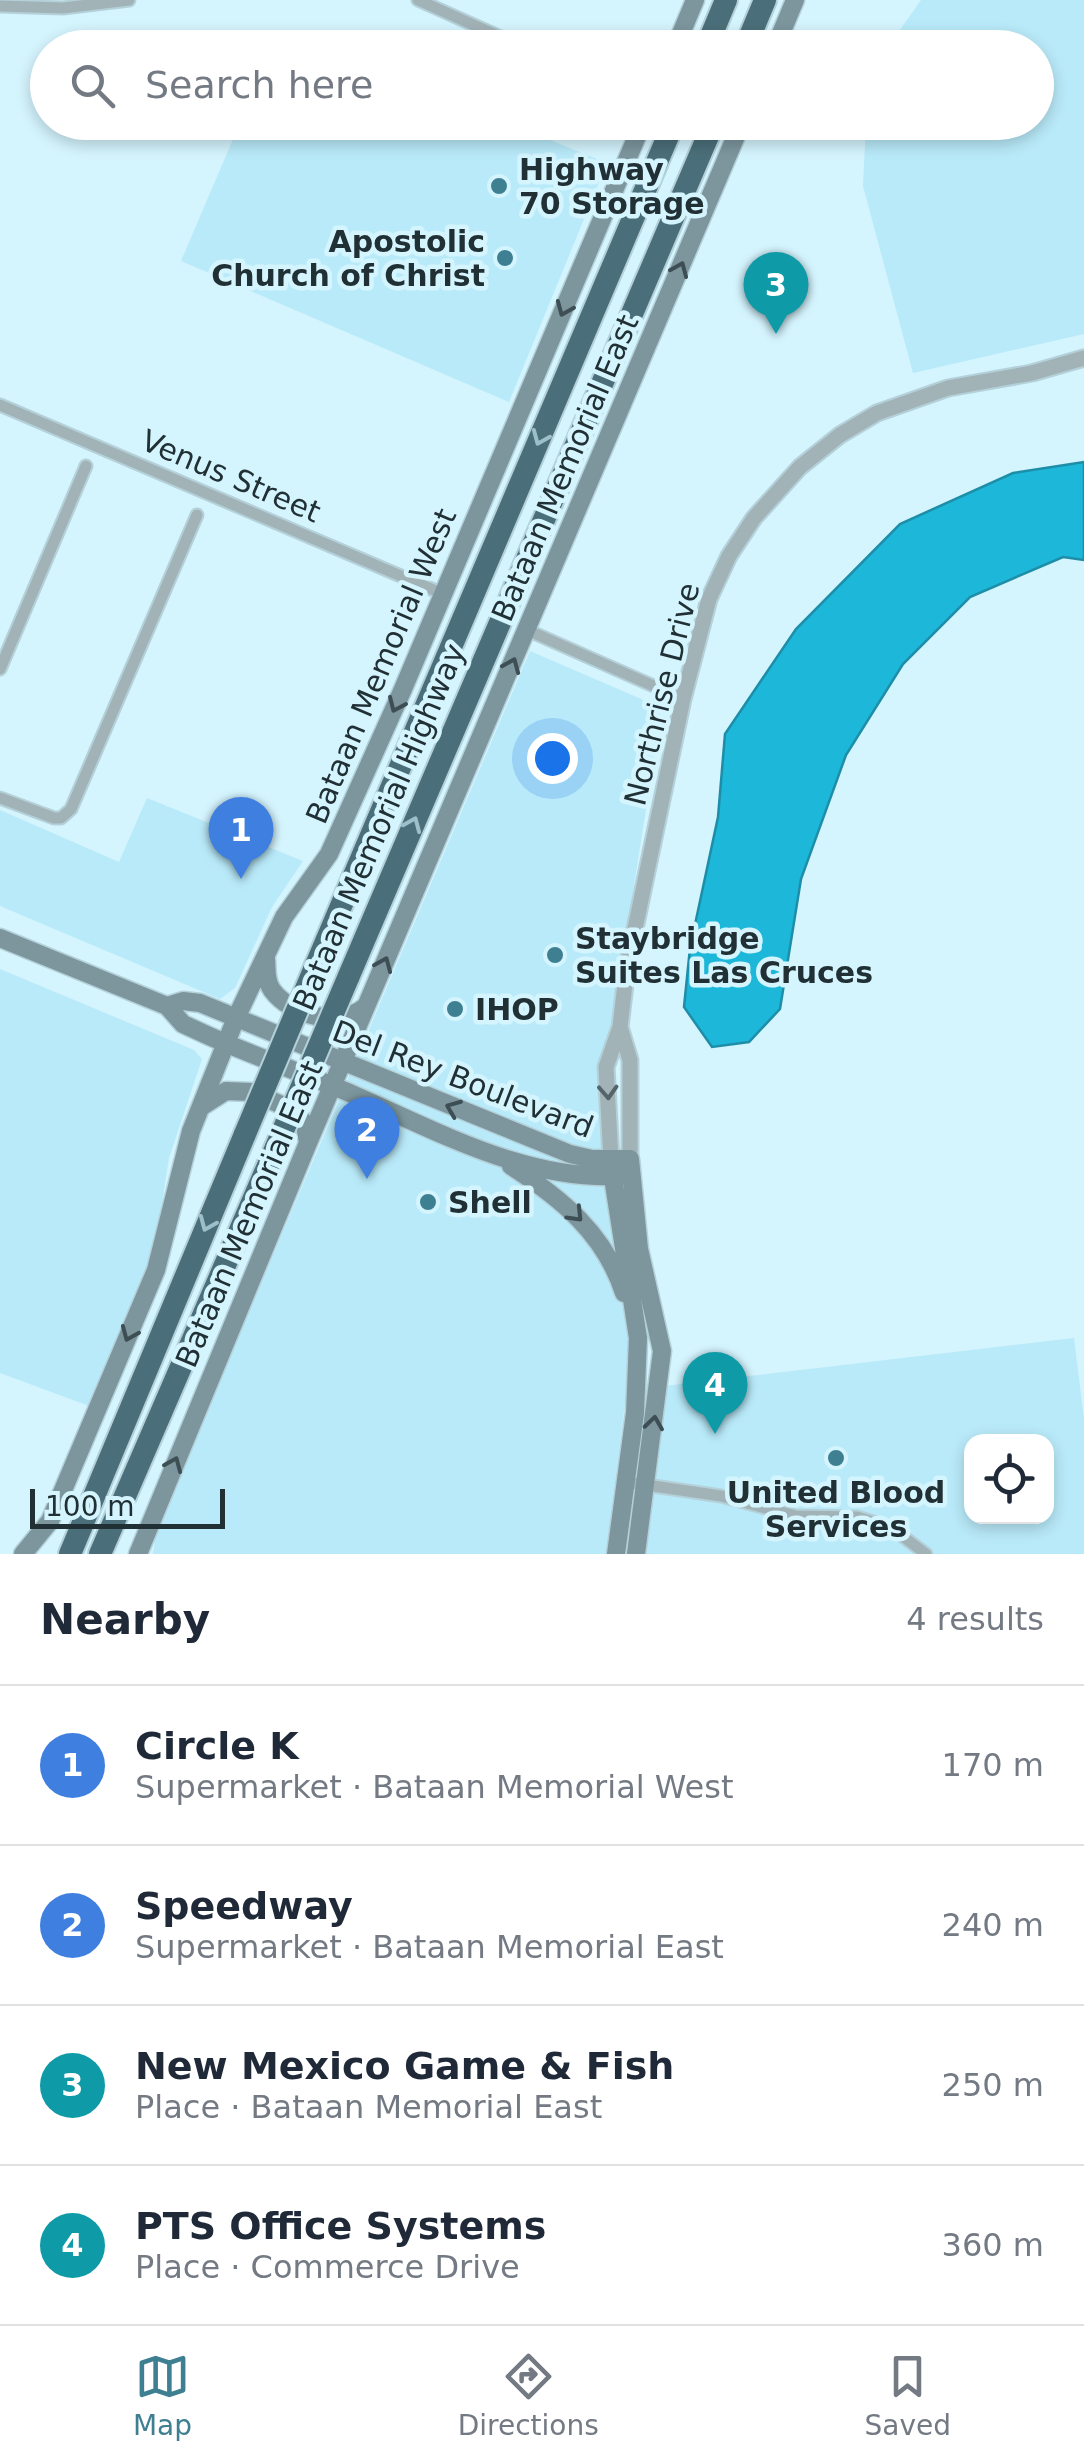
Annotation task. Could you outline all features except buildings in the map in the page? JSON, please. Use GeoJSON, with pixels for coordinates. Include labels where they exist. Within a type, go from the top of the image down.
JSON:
{"type":"FeatureCollection","features":[{"type":"Feature","properties":{"kind":"highway"},"geometry":{"type":"LineString","coordinates":[[712,30],[723,0]]}},
{"type":"Feature","properties":{"kind":"highway"},"geometry":{"type":"LineString","coordinates":[[752,30],[765,0]]}},
{"type":"Feature","properties":{"kind":"highway","name":"Bataan Memorial Highway"},"geometry":{"type":"LineString","coordinates":[[70,1554],[666,140]]}},
{"type":"Feature","properties":{"kind":"highway","name":"Bataan Memorial Highway"},"geometry":{"type":"LineString","coordinates":[[100,1554],[706,140]]}},
{"type":"Feature","properties":{"kind":"highway"},"geometry":{"type":"LineString","coordinates":[[117,1554],[160,1438],[160,1420]]}},
{"type":"Feature","properties":{"kind":"main road"},"geometry":{"type":"LineString","coordinates":[[682,30],[695,0]]}},
{"type":"Feature","properties":{"kind":"main road"},"geometry":{"type":"LineString","coordinates":[[782,30],[795,0]]}},
{"type":"Feature","properties":{"kind":"main road","name":"Bataan Memorial West"},"geometry":{"type":"LineString","coordinates":[[23,1554],[50,1521],[156,1270],[184,1153],[236,1018],[284,917],[329,854],[635,140]]}},
{"type":"Feature","properties":{"kind":"main road","name":"Bataan Memorial East"},"geometry":{"type":"LineString","coordinates":[[138,1554],[308,1143],[734,140]]}},
{"type":"Feature","properties":{"kind":"main road","name":"Del Rey Boulevard"},"geometry":{"type":"LineString","coordinates":[[0,938],[167,1006],[183,1024],[226,1044],[498,1158],[556,1172],[621,1168]]}},
{"type":"Feature","properties":{"kind":"main road"},"geometry":{"type":"LineString","coordinates":[[266,958],[272,989],[288,1004],[325,1018],[345,1018],[366,1007]]}},
{"type":"Feature","properties":{"kind":"main road","name":"Del Rey Boulevard"},"geometry":{"type":"LineString","coordinates":[[167,1006],[192,1001],[488,1123],[570,1154],[621,1168]]}},
{"type":"Feature","properties":{"kind":"main road"},"geometry":{"type":"LineString","coordinates":[[200,1108],[226,1091],[251,1092],[296,1111],[306,1125],[308,1143]]}},
{"type":"Feature","properties":{"kind":"main road"},"geometry":{"type":"LineString","coordinates":[[474,1147],[488,1123]]}},
{"type":"Feature","properties":{"kind":"main road"},"geometry":{"type":"LineString","coordinates":[[498,1158],[556,1194],[583,1222],[604,1250],[621,1284],[638,1338]]}},
{"type":"Feature","properties":{"kind":"main road"},"geometry":{"type":"LineString","coordinates":[[621,1168],[638,1338],[636,1554]]}},
{"type":"Feature","properties":{"kind":"main road"},"geometry":{"type":"LineString","coordinates":[[616,1554],[636,1484],[662,1351],[621,1168]]}},
{"type":"Feature","properties":{"kind":"street"},"geometry":{"type":"LineString","coordinates":[[0,6],[63,8],[129,0]]}},
{"type":"Feature","properties":{"kind":"street"},"geometry":{"type":"LineString","coordinates":[[418,0],[484,30]]}},
{"type":"Feature","properties":{"kind":"street","name":"Northrise Drive"},"geometry":{"type":"LineString","coordinates":[[621,1168],[606,1067],[620,1027],[627,967],[683,699],[709,599],[729,556],[776,490],[821,449],[877,413],[918,397],[1084,358]]}},
{"type":"Feature","properties":{"kind":"street","name":"Venus Street"},"geometry":{"type":"LineString","coordinates":[[0,405],[443,594]]}},
{"type":"Feature","properties":{"kind":"street"},"geometry":{"type":"LineString","coordinates":[[0,669],[86,466]]}},
{"type":"Feature","properties":{"kind":"street"},"geometry":{"type":"LineString","coordinates":[[0,798],[54,818],[61,818],[71,809],[197,514]]}},
{"type":"Feature","properties":{"kind":"street"},"geometry":{"type":"LineString","coordinates":[[526,630],[683,699]]}},
{"type":"Feature","properties":{"kind":"street","name":"Northrise Drive"},"geometry":{"type":"LineString","coordinates":[[620,1027],[630,1060],[621,1168]]}},
{"type":"Feature","properties":{"kind":"street"},"geometry":{"type":"LineString","coordinates":[[636,1484],[722,1496],[796,1516],[857,1517],[892,1528],[926,1554]]}},
{"type":"Feature","properties":{"kind":"shaded area"},"geometry":{"type":"Polygon","coordinates":[[[921,0],[1084,0],[1084,334],[913,373],[863,186],[865,140],[1054,140],[1054,30],[900,30],[921,0]]]}},
{"type":"Feature","properties":{"kind":"shaded area"},"geometry":{"type":"Polygon","coordinates":[[[233,140],[550,140],[607,163],[509,402],[181,261],[233,140]]]}},
{"type":"Feature","properties":{"kind":"shaded area"},"geometry":{"type":"Polygon","coordinates":[[[530,651],[662,708],[599,1107],[633,1340],[606,1554],[153,1554],[156,1530],[530,651]]]}},
{"type":"Feature","properties":{"kind":"shaded area"},"geometry":{"type":"Polygon","coordinates":[[[147,798],[303,861],[272,907],[235,988],[220,999],[0,906],[0,810],[119,862],[147,798]]]}},
{"type":"Feature","properties":{"kind":"shaded area"},"geometry":{"type":"Polygon","coordinates":[[[0,969],[194,1050],[202,1059],[169,1158],[154,1255],[92,1407],[0,1373],[0,969]]]}},
{"type":"Feature","properties":{"kind":"shaded area"},"geometry":{"type":"Polygon","coordinates":[[[1074,1338],[1084,1419],[1084,1554],[642,1554],[664,1386],[1074,1338]]]}},
{"type":"Feature","properties":{"kind":"water"},"geometry":{"type":"Polygon","coordinates":[[[1084,462],[1084,560],[1063,557],[970,597],[903,664],[846,755],[801,879],[780,1009],[749,1042],[712,1047],[684,1007],[690,948],[718,817],[725,734],[796,629],[900,524],[1013,473],[1084,462]]]}},
{"type":"Feature","properties":{"kind":"place","name":"Highway 70 Storage"},"geometry":{"type":"Point","coordinates":[499,186]}},
{"type":"Feature","properties":{"kind":"place","name":"Apostolic Church of Christ"},"geometry":{"type":"Point","coordinates":[505,258]}},
{"type":"Feature","properties":{"kind":"place","name":"New Mexico Game & Fish"},"geometry":{"type":"Point","coordinates":[776,334]}},
{"type":"Feature","properties":{"kind":"place","name":"Circle K"},"geometry":{"type":"Point","coordinates":[241,879]}},
{"type":"Feature","properties":{"kind":"place","name":"Staybridge Suites Las Cruces"},"geometry":{"type":"Point","coordinates":[555,955]}},
{"type":"Feature","properties":{"kind":"place","name":"IHOP"},"geometry":{"type":"Point","coordinates":[455,1009]}},
{"type":"Feature","properties":{"kind":"place","name":"Speedway"},"geometry":{"type":"Point","coordinates":[367,1179]}},
{"type":"Feature","properties":{"kind":"place","name":"Shell"},"geometry":{"type":"Point","coordinates":[428,1202]}},
{"type":"Feature","properties":{"kind":"place","name":"PTS Office Systems"},"geometry":{"type":"Point","coordinates":[715,1434]}},
{"type":"Feature","properties":{"kind":"place","name":"United Blood Services"},"geometry":{"type":"Point","coordinates":[836,1458]}}]}
